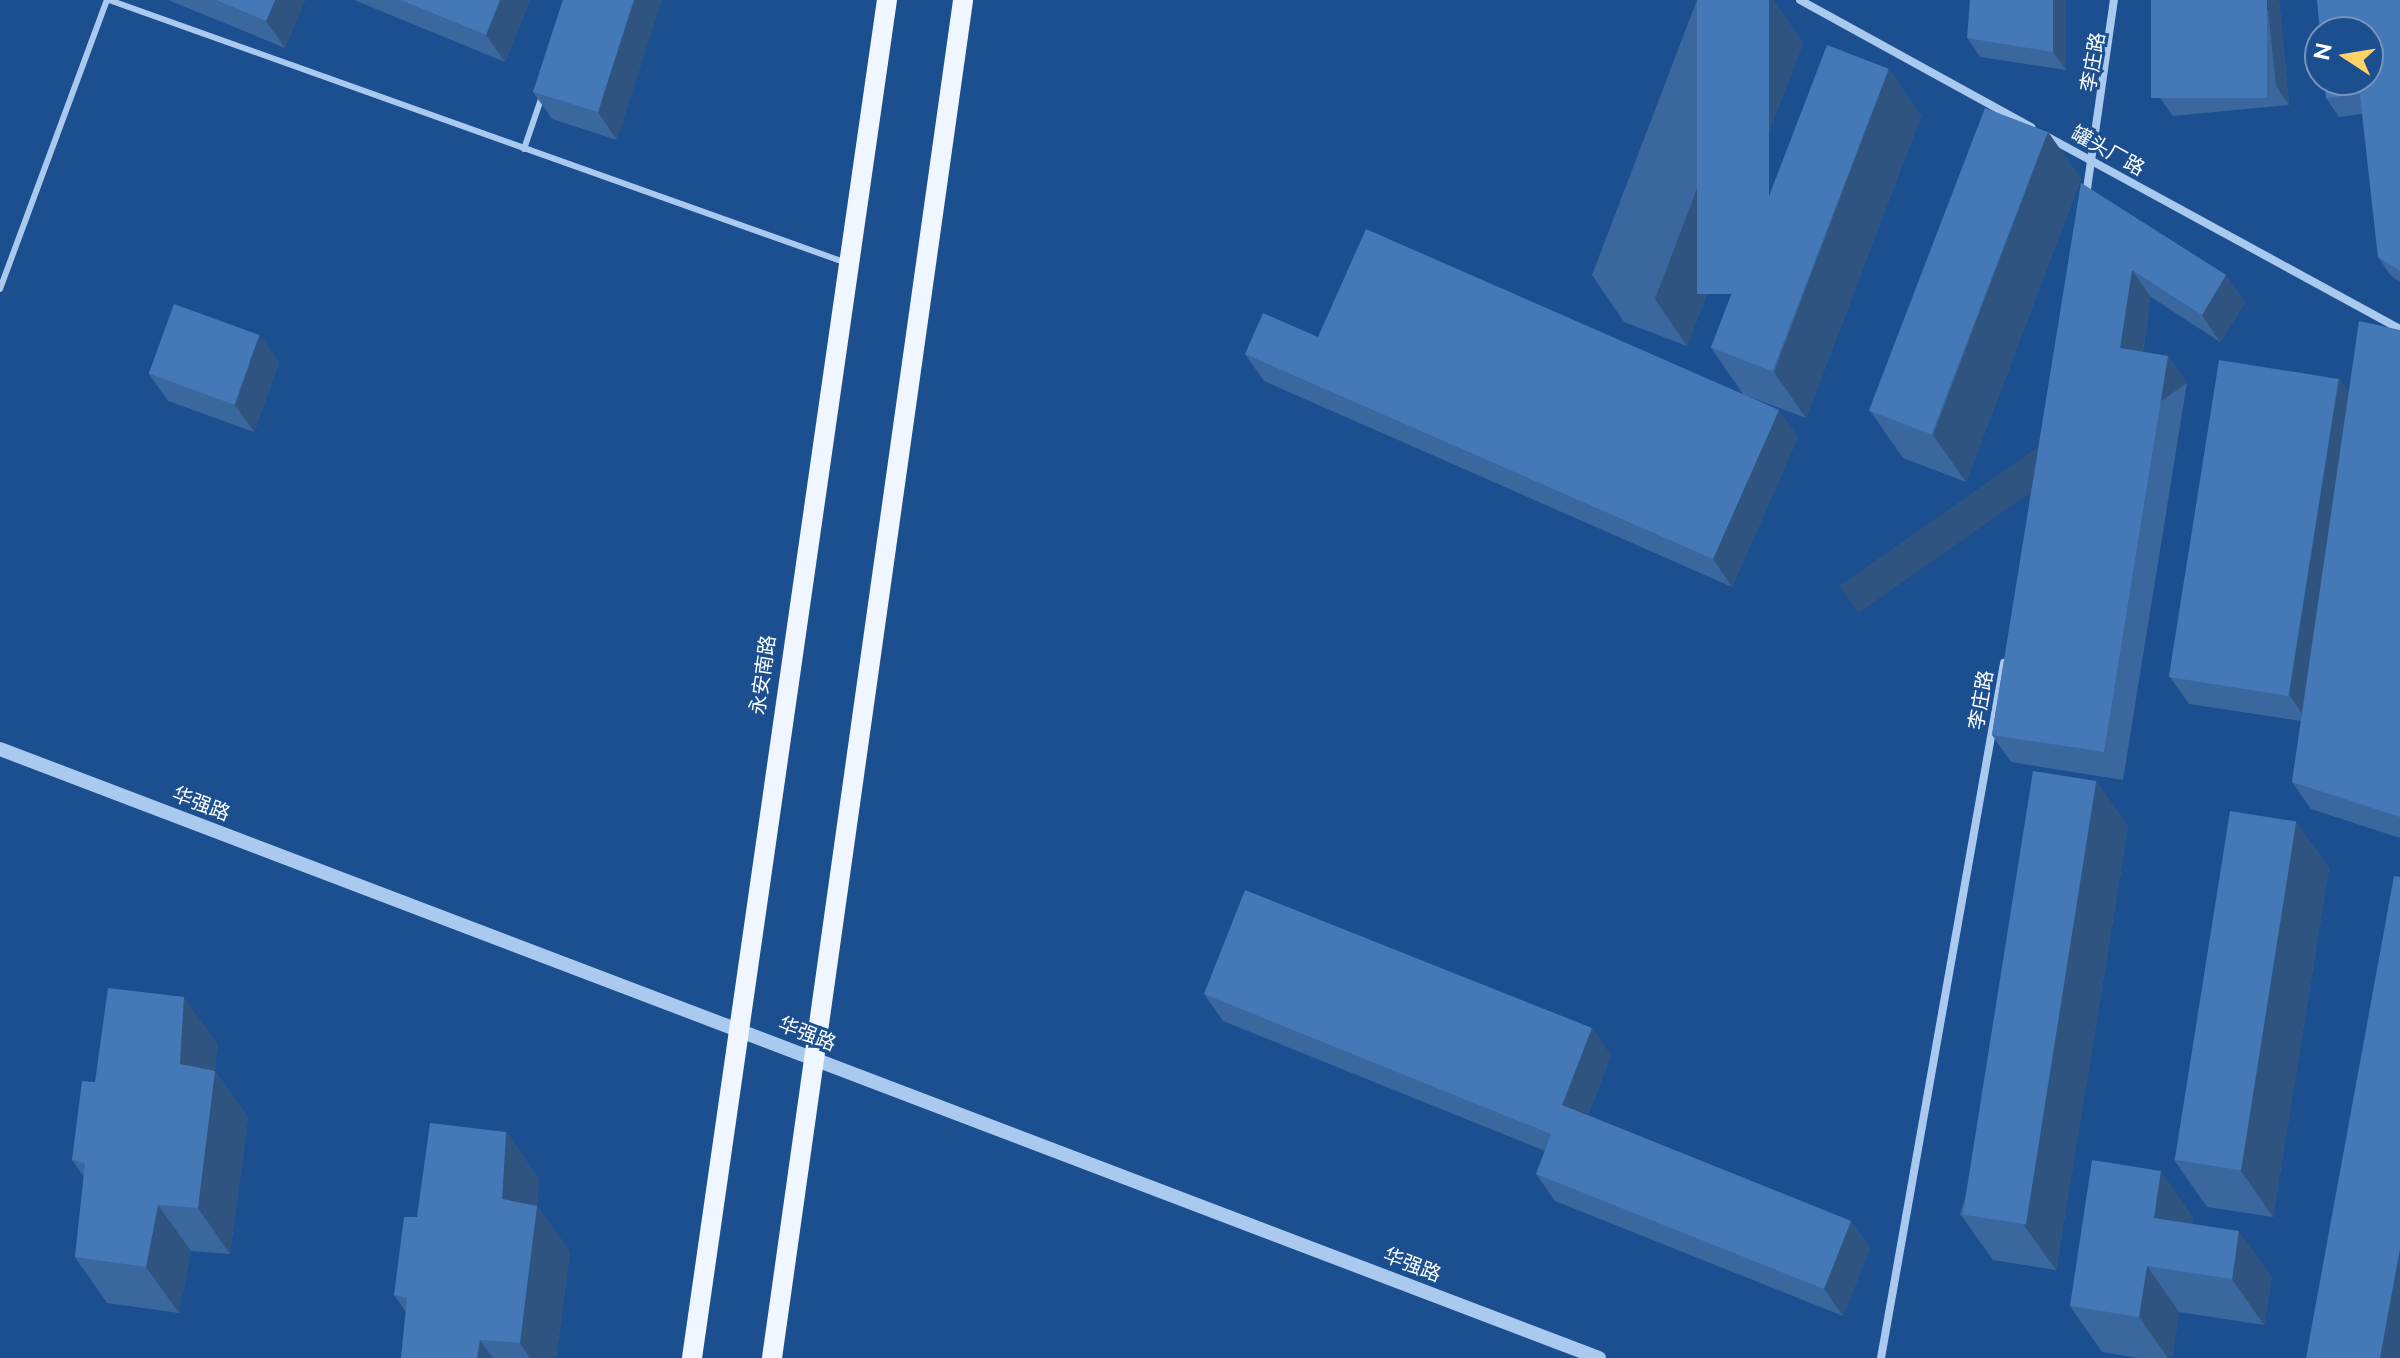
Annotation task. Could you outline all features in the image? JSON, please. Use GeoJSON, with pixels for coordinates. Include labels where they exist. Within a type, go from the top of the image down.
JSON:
{"type":"FeatureCollection","features":[{"type":"Feature","properties":{"kind":"main road","name":"永安南路"},"geometry":{"type":"LineString","coordinates":[[692,1358],[887,0]]}},
{"type":"Feature","properties":{"kind":"main road"},"geometry":{"type":"LineString","coordinates":[[772,1358],[963,0]]}},
{"type":"Feature","properties":{"kind":"street","name":"罐头厂路"},"geometry":{"type":"LineString","coordinates":[[1800,0],[2400,329]]}},
{"type":"Feature","properties":{"kind":"street","name":"李庄路"},"geometry":{"type":"LineString","coordinates":[[2084,208],[2114,0]]}},
{"type":"Feature","properties":{"kind":"street","name":"李庄路"},"geometry":{"type":"LineString","coordinates":[[1881,1358],[2006,649]]}},
{"type":"Feature","properties":{"kind":"street","name":"华强路"},"geometry":{"type":"LineString","coordinates":[[0,749],[1599,1358]]}},
{"type":"Feature","properties":{"kind":"lane"},"geometry":{"type":"LineString","coordinates":[[0,289],[108,0],[847,263]]}},
{"type":"Feature","properties":{"kind":"lane"},"geometry":{"type":"LineString","coordinates":[[524,149],[545,89]]}},
{"type":"Feature","properties":{"kind":"building"},"geometry":{"type":"Polygon","coordinates":[[[216,0],[275,0],[266,21],[216,0]]]}},
{"type":"Feature","properties":{"kind":"building"},"geometry":{"type":"Polygon","coordinates":[[[401,0],[500,0],[486,35],[401,0]]]}},
{"type":"Feature","properties":{"kind":"building"},"geometry":{"type":"Polygon","coordinates":[[[563,0],[634,0],[598,112],[533,92],[563,0]]]}},
{"type":"Feature","properties":{"kind":"building"},"geometry":{"type":"Polygon","coordinates":[[[1697,0],[1769,0],[1769,294],[1697,294],[1697,0]]]}},
{"type":"Feature","properties":{"kind":"building"},"geometry":{"type":"Polygon","coordinates":[[[1970,0],[2053,0],[2053,52],[1967,38],[1970,0]]]}},
{"type":"Feature","properties":{"kind":"building"},"geometry":{"type":"Polygon","coordinates":[[[2151,0],[2267,0],[2267,98],[2151,98],[2151,0]]]}},
{"type":"Feature","properties":{"kind":"building"},"geometry":{"type":"Polygon","coordinates":[[[2317,0],[2400,0],[2400,271],[2378,257],[2360,96],[2384,96],[2384,16],[2318,16],[2317,0]]]}},
{"type":"Feature","properties":{"kind":"building"},"geometry":{"type":"Polygon","coordinates":[[[1827,45],[1889,69],[1773,371],[1711,347],[1827,45]]]}},
{"type":"Feature","properties":{"kind":"building"},"geometry":{"type":"Polygon","coordinates":[[[1985,108],[2048,132],[1931,434],[1869,410],[1985,108]]]}},
{"type":"Feature","properties":{"kind":"building"},"geometry":{"type":"Polygon","coordinates":[[[2081,183],[2226,275],[2202,315],[2132,270],[2120,348],[2168,356],[2104,752],[1992,735],[2081,183]]]}},
{"type":"Feature","properties":{"kind":"building"},"geometry":{"type":"Polygon","coordinates":[[[1366,229],[1779,410],[1713,559],[1245,354],[1263,313],[1318,337],[1366,229]]]}},
{"type":"Feature","properties":{"kind":"building"},"geometry":{"type":"Polygon","coordinates":[[[174,304],[260,335],[234,405],[149,374],[174,304]]]}},
{"type":"Feature","properties":{"kind":"building"},"geometry":{"type":"Polygon","coordinates":[[[2359,321],[2400,330],[2400,817],[2292,782],[2359,321]]]}},
{"type":"Feature","properties":{"kind":"building"},"geometry":{"type":"Polygon","coordinates":[[[2219,360],[2339,379],[2288,696],[2169,677],[2219,360]]]}},
{"type":"Feature","properties":{"kind":"building"},"geometry":{"type":"Polygon","coordinates":[[[2033,771],[2096,781],[2026,1224],[1963,1214],[2033,771]]]}},
{"type":"Feature","properties":{"kind":"building"},"geometry":{"type":"Polygon","coordinates":[[[2230,811],[2296,821],[2241,1170],[2175,1160],[2230,811]]]}},
{"type":"Feature","properties":{"kind":"building"},"geometry":{"type":"Polygon","coordinates":[[[2394,876],[2400,877],[2400,1249],[2380,1358],[2306,1358],[2394,876]]]}},
{"type":"Feature","properties":{"kind":"building"},"geometry":{"type":"Polygon","coordinates":[[[1245,890],[1592,1028],[1562,1105],[1851,1221],[1824,1289],[1536,1174],[1551,1134],[1204,994],[1245,890]]]}},
{"type":"Feature","properties":{"kind":"building"},"geometry":{"type":"Polygon","coordinates":[[[108,988],[184,997],[180,1064],[215,1071],[198,1208],[158,1205],[146,1267],[75,1257],[85,1163],[72,1160],[82,1081],[95,1082],[108,988]]]}},
{"type":"Feature","properties":{"kind":"building"},"geometry":{"type":"Polygon","coordinates":[[[430,1123],[506,1132],[502,1199],[537,1206],[520,1343],[480,1340],[477,1358],[401,1358],[407,1298],[394,1295],[404,1217],[417,1217],[430,1123]]]}},
{"type":"Feature","properties":{"kind":"building"},"geometry":{"type":"Polygon","coordinates":[[[2092,1160],[2161,1171],[2154,1218],[2239,1231],[2232,1279],[2147,1266],[2139,1317],[2070,1306],[2092,1160]]]}}]}
